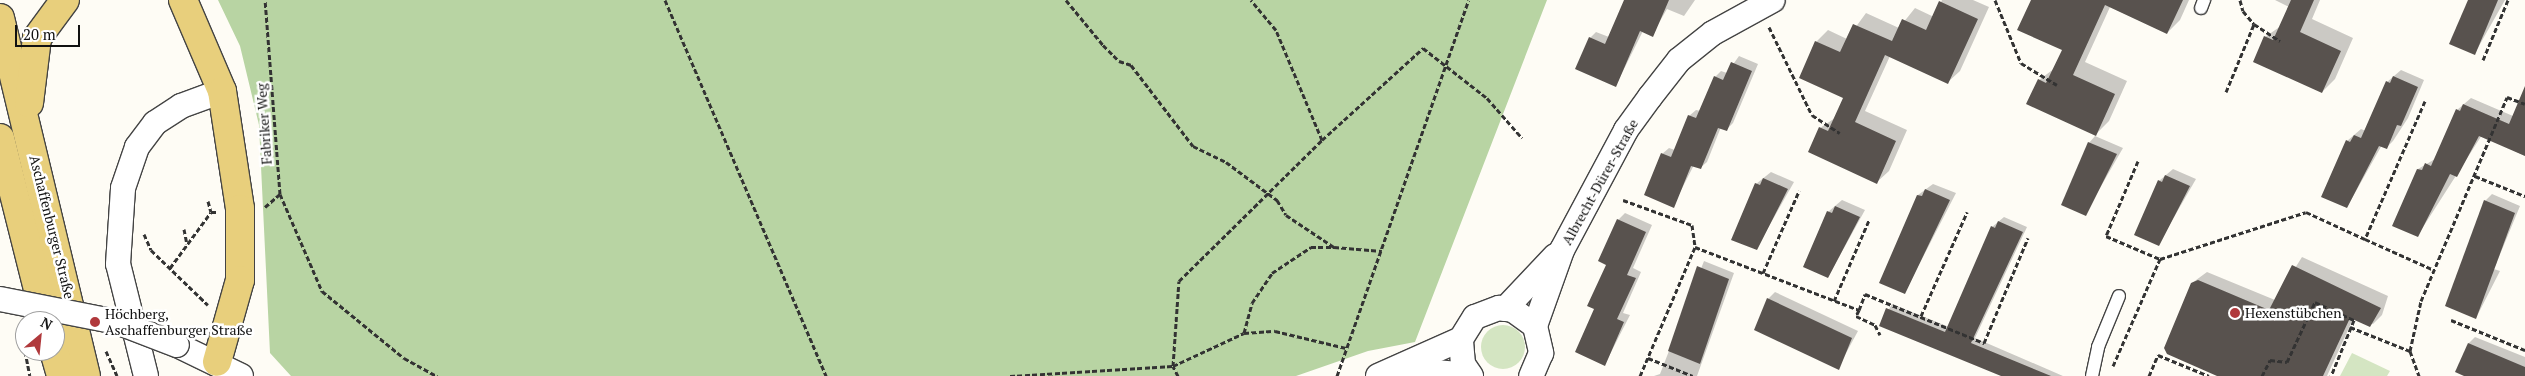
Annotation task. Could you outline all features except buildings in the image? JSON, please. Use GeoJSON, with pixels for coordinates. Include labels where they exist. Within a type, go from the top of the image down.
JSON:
{"type":"FeatureCollection","features":[{"type":"Feature","properties":{"kind":"main road"},"geometry":{"type":"LineString","coordinates":[[29,137],[29,80],[37,38],[65,0]]}},
{"type":"Feature","properties":{"kind":"main road"},"geometry":{"type":"LineString","coordinates":[[182,4],[222,91],[240,219],[240,280],[232,317],[217,362]]}},
{"type":"Feature","properties":{"kind":"main road"},"geometry":{"type":"LineString","coordinates":[[0,18],[29,137]]}},
{"type":"Feature","properties":{"kind":"main road","name":"Aschaffenburger Straße"},"geometry":{"type":"LineString","coordinates":[[29,137],[86,376]]}},
{"type":"Feature","properties":{"kind":"main road","name":"Aschaffenburger Straße"},"geometry":{"type":"LineString","coordinates":[[0,138],[43,311]]}},
{"type":"Feature","properties":{"kind":"main road"},"geometry":{"type":"LineString","coordinates":[[57,361],[61,376]]}},
{"type":"Feature","properties":{"kind":"street","name":"Albrecht-Dürer-Straße"},"geometry":{"type":"LineString","coordinates":[[1534,326],[1562,250],[1626,130],[1680,60],[1760,4]]}},
{"type":"Feature","properties":{"kind":"street"},"geometry":{"type":"LineString","coordinates":[[146,376],[118,264],[123,188],[137,147],[155,123],[182,106],[222,91]]}},
{"type":"Feature","properties":{"kind":"street","name":"Albrecht-Dürer-Straße"},"geometry":{"type":"LineString","coordinates":[[1505,309],[1562,250]]}},
{"type":"Feature","properties":{"kind":"street"},"geometry":{"type":"LineString","coordinates":[[10,300],[117,322],[217,362],[241,376]]}},
{"type":"Feature","properties":{"kind":"street"},"geometry":{"type":"LineString","coordinates":[[1388,373],[1461,339],[1475,317],[1505,309],[1525,316],[1534,326],[1540,339],[1538,373]]}},
{"type":"Feature","properties":{"kind":"street"},"geometry":{"type":"LineString","coordinates":[[1461,339],[1463,364],[1470,376]]}},
{"type":"Feature","properties":{"kind":"street"},"geometry":{"type":"LineString","coordinates":[[1388,373],[1470,376]]}},
{"type":"Feature","properties":{"kind":"lane"},"geometry":{"type":"LineString","coordinates":[[2092,376],[2098,347],[2119,296]]}},
{"type":"Feature","properties":{"kind":"path","name":"Fabriker Weg"},"geometry":{"type":"LineString","coordinates":[[266,0],[280,194],[322,291],[404,358],[437,376]]}},
{"type":"Feature","properties":{"kind":"path"},"geometry":{"type":"LineString","coordinates":[[665,0],[826,376]]}},
{"type":"Feature","properties":{"kind":"path"},"geometry":{"type":"LineString","coordinates":[[1066,0],[1102,45],[1119,62],[1132,65],[1193,146],[1226,162],[1267,194],[1286,216],[1334,247]]}},
{"type":"Feature","properties":{"kind":"path"},"geometry":{"type":"LineString","coordinates":[[1251,0],[1276,30],[1322,140]]}},
{"type":"Feature","properties":{"kind":"path"},"geometry":{"type":"LineString","coordinates":[[1336,376],[1447,68],[1469,0]]}},
{"type":"Feature","properties":{"kind":"path"},"geometry":{"type":"LineString","coordinates":[[1995,0],[2020,63],[2057,85]]}},
{"type":"Feature","properties":{"kind":"path"},"geometry":{"type":"LineString","coordinates":[[2240,0],[2242,11],[2254,24],[2280,41]]}},
{"type":"Feature","properties":{"kind":"path"},"geometry":{"type":"LineString","coordinates":[[2483,60],[2508,0]]}},
{"type":"Feature","properties":{"kind":"path"},"geometry":{"type":"LineString","coordinates":[[1760,4],[1812,115],[1840,133]]}},
{"type":"Feature","properties":{"kind":"path"},"geometry":{"type":"LineString","coordinates":[[2226,92],[2254,24]]}},
{"type":"Feature","properties":{"kind":"path"},"geometry":{"type":"LineString","coordinates":[[1178,376],[1173,366],[1179,281],[1322,140],[1423,48],[1505,115],[1522,138]]}},
{"type":"Feature","properties":{"kind":"path"},"geometry":{"type":"LineString","coordinates":[[2419,376],[2410,351],[2434,270],[2507,96],[2525,104]]}},
{"type":"Feature","properties":{"kind":"path"},"geometry":{"type":"LineString","coordinates":[[2365,240],[2425,101]]}},
{"type":"Feature","properties":{"kind":"path"},"geometry":{"type":"LineString","coordinates":[[2138,161],[2106,236],[2160,259],[2306,212],[2434,270]]}},
{"type":"Feature","properties":{"kind":"path"},"geometry":{"type":"LineString","coordinates":[[2475,176],[2525,196]]}},
{"type":"Feature","properties":{"kind":"path"},"geometry":{"type":"LineString","coordinates":[[1763,273],[1799,191]]}},
{"type":"Feature","properties":{"kind":"path"},"geometry":{"type":"LineString","coordinates":[[211,212],[240,219],[280,194]]}},
{"type":"Feature","properties":{"kind":"path"},"geometry":{"type":"LineString","coordinates":[[1623,200],[1692,225],[1695,247],[1640,376]]}},
{"type":"Feature","properties":{"kind":"path"},"geometry":{"type":"LineString","coordinates":[[208,201],[211,212]]}},
{"type":"Feature","properties":{"kind":"path"},"geometry":{"type":"LineString","coordinates":[[170,268],[211,212]]}},
{"type":"Feature","properties":{"kind":"path"},"geometry":{"type":"LineString","coordinates":[[1921,317],[1967,212]]}},
{"type":"Feature","properties":{"kind":"path"},"geometry":{"type":"LineString","coordinates":[[1834,301],[1868,220]]}},
{"type":"Feature","properties":{"kind":"path"},"geometry":{"type":"LineString","coordinates":[[139,223],[151,250],[208,304],[232,317]]}},
{"type":"Feature","properties":{"kind":"path"},"geometry":{"type":"LineString","coordinates":[[184,229],[187,244]]}},
{"type":"Feature","properties":{"kind":"path"},"geometry":{"type":"LineString","coordinates":[[1880,335],[1875,325],[1856,316],[1865,294],[1984,343],[2028,238]]}},
{"type":"Feature","properties":{"kind":"path"},"geometry":{"type":"LineString","coordinates":[[1244,333],[1252,303],[1272,273],[1311,247],[1382,251]]}},
{"type":"Feature","properties":{"kind":"path"},"geometry":{"type":"LineString","coordinates":[[1695,247],[1859,310]]}},
{"type":"Feature","properties":{"kind":"path"},"geometry":{"type":"LineString","coordinates":[[2109,376],[2160,259]]}},
{"type":"Feature","properties":{"kind":"path"},"geometry":{"type":"LineString","coordinates":[[2262,376],[2270,360],[2287,362],[2315,302],[2354,320],[2331,376]]}},
{"type":"Feature","properties":{"kind":"path"},"geometry":{"type":"LineString","coordinates":[[2451,320],[2525,350]]}},
{"type":"Feature","properties":{"kind":"path"},"geometry":{"type":"LineString","coordinates":[[2350,327],[2410,351]]}},
{"type":"Feature","properties":{"kind":"path"},"geometry":{"type":"LineString","coordinates":[[1010,376],[1173,366],[1244,333],[1275,331],[1346,348]]}},
{"type":"Feature","properties":{"kind":"path"},"geometry":{"type":"LineString","coordinates":[[2149,376],[2158,354],[2209,376]]}},
{"type":"Feature","properties":{"kind":"path"},"geometry":{"type":"LineString","coordinates":[[1648,358],[1694,376]]}},
{"type":"Feature","properties":{"kind":"path"},"geometry":{"type":"LineString","coordinates":[[27,361],[30,376]]}},
{"type":"Feature","properties":{"kind":"green space"},"geometry":{"type":"Polygon","coordinates":[[[218,0],[1547,0],[1415,342],[1368,351],[1296,376],[291,376],[270,353],[259,125],[240,46],[218,0]]]}},
{"type":"Feature","properties":{"kind":"green space"},"geometry":{"type":"Polygon","coordinates":[[[1507,325],[1519,331],[1524,338],[1524,356],[1519,363],[1512,368],[1499,369],[1491,366],[1484,359],[1481,343],[1484,335],[1491,328],[1507,325]]]}},
{"type":"Feature","properties":{"kind":"green space"},"geometry":{"type":"Polygon","coordinates":[[[2352,353],[2390,371],[2387,376],[2340,376],[2352,353]]]}},
{"type":"Feature","properties":{"kind":"place","name":"Hexenstübchen"},"geometry":{"type":"Point","coordinates":[2235,313]}},
{"type":"Feature","properties":{"kind":"place","name":"Höchberg, Aschaffenburger Straße"},"geometry":{"type":"Point","coordinates":[95,322]}}]}
